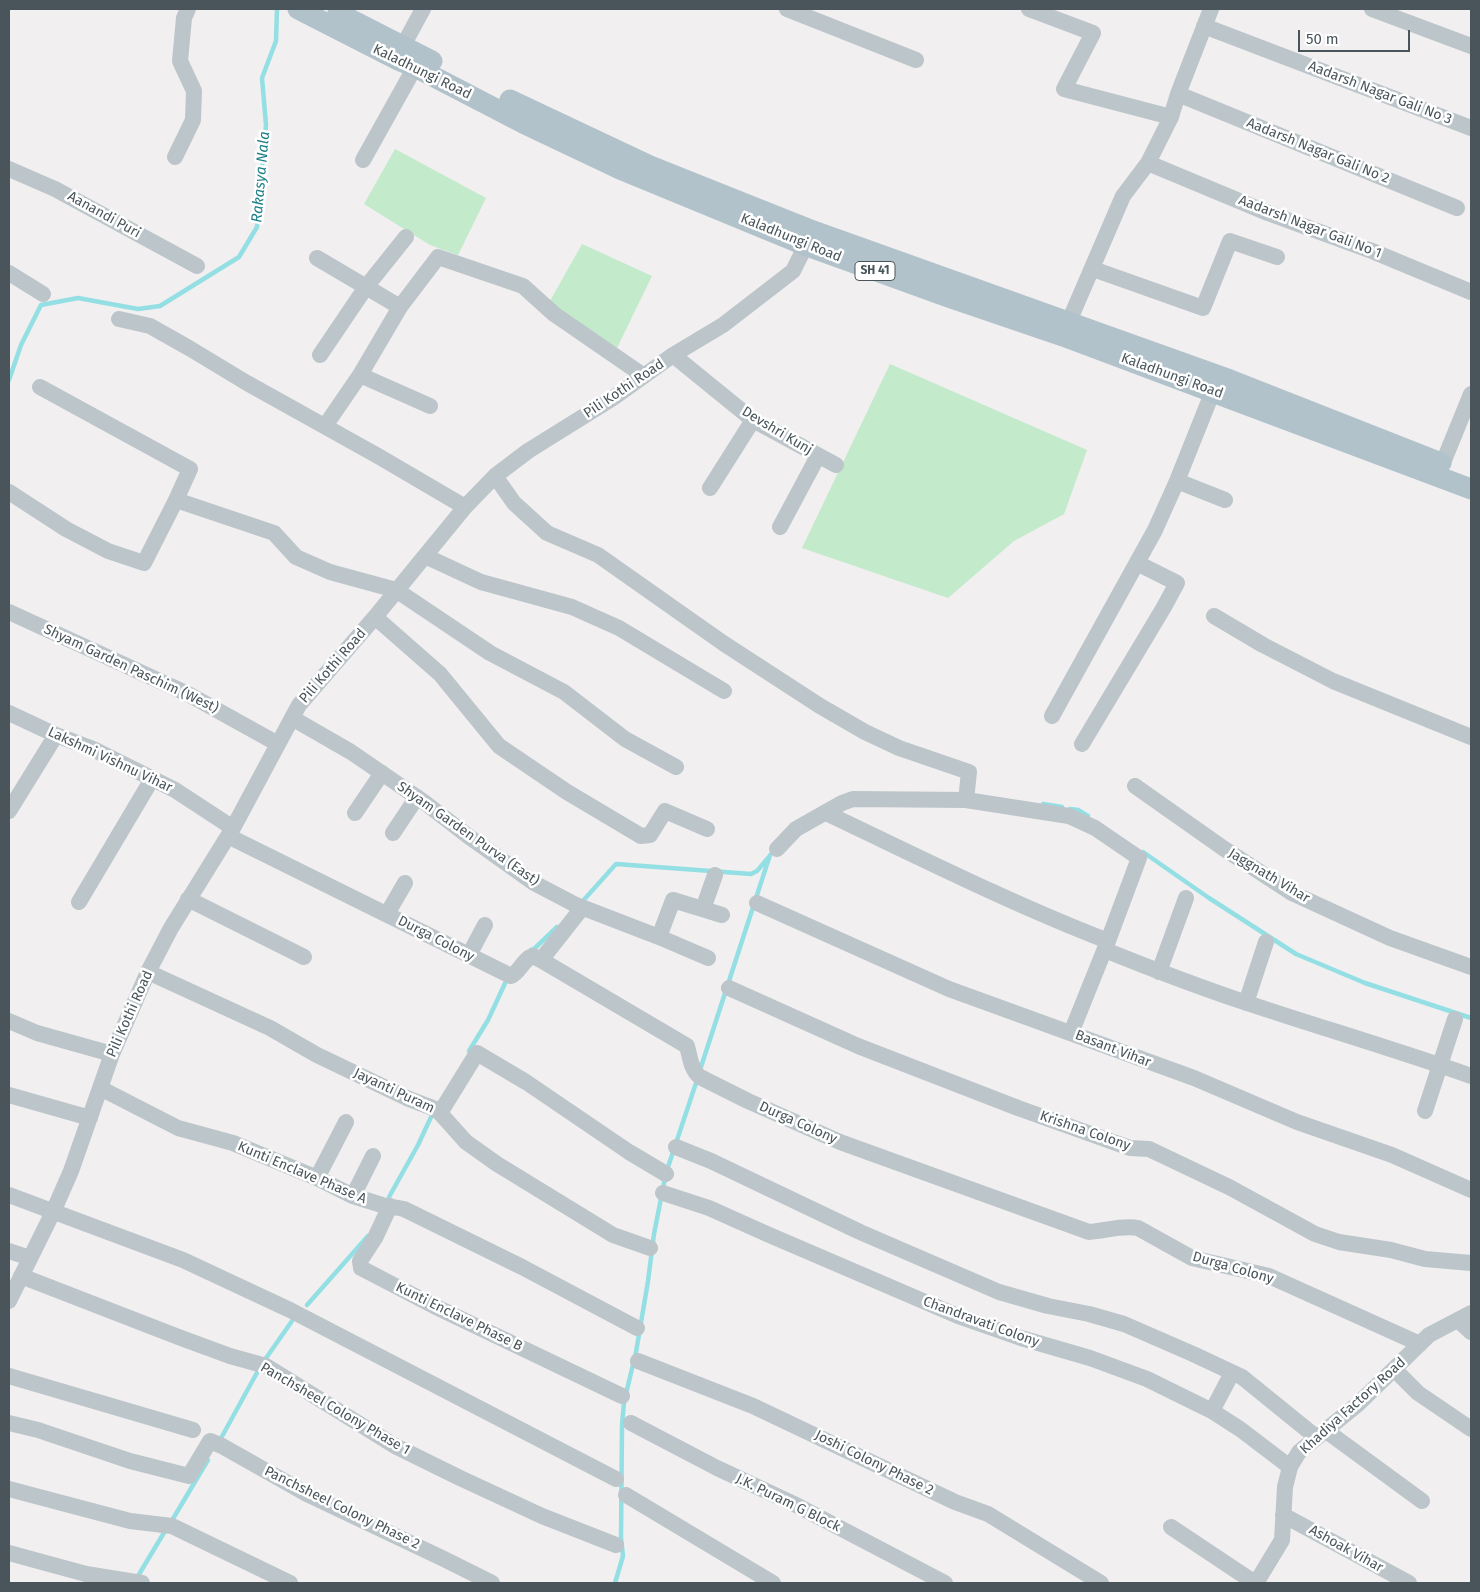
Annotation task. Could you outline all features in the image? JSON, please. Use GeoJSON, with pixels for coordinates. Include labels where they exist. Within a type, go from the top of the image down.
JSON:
{"type":"FeatureCollection","features":[{"type":"Feature","properties":{"kind":"main road","name":"Kaladhungi Road"},"geometry":{"type":"LineString","coordinates":[[298,9],[404,57]]}},
{"type":"Feature","properties":{"kind":"main road","name":"Kaladhungi Road"},"geometry":{"type":"LineString","coordinates":[[329,9],[404,57],[523,122],[620,169],[810,239],[1066,328],[1440,470],[1471,489]]}},
{"type":"Feature","properties":{"kind":"main road","name":"Kaladhungi Road"},"geometry":{"type":"LineString","coordinates":[[1440,470],[1471,474]]}},
{"type":"Feature","properties":{"kind":"street"},"geometry":{"type":"LineString","coordinates":[[175,157],[193,120],[194,91],[180,61],[184,18],[188,9]]}},
{"type":"Feature","properties":{"kind":"street"},"geometry":{"type":"LineString","coordinates":[[363,160],[423,9]]}},
{"type":"Feature","properties":{"kind":"street"},"geometry":{"type":"LineString","coordinates":[[787,9],[916,60]]}},
{"type":"Feature","properties":{"kind":"street"},"geometry":{"type":"LineString","coordinates":[[1029,9],[1092,33],[1064,90],[1171,117]]}},
{"type":"Feature","properties":{"kind":"street"},"geometry":{"type":"LineString","coordinates":[[1066,328],[1124,196],[1148,163],[1171,117],[1211,9]]}},
{"type":"Feature","properties":{"kind":"street"},"geometry":{"type":"LineString","coordinates":[[1372,9],[1471,46]]}},
{"type":"Feature","properties":{"kind":"street","name":"Aadarsh Nagar Gali No 3"},"geometry":{"type":"LineString","coordinates":[[1204,26],[1471,128]]}},
{"type":"Feature","properties":{"kind":"street","name":"Aadarsh Nagar Gali No 2"},"geometry":{"type":"LineString","coordinates":[[1178,94],[1457,208]]}},
{"type":"Feature","properties":{"kind":"street","name":"Aadarsh Nagar Gali No 1"},"geometry":{"type":"LineString","coordinates":[[1148,163],[1268,213],[1372,251],[1471,292]]}},
{"type":"Feature","properties":{"kind":"street","name":"Aanandi Puri"},"geometry":{"type":"LineString","coordinates":[[9,169],[55,189],[197,266]]}},
{"type":"Feature","properties":{"kind":"street"},"geometry":{"type":"LineString","coordinates":[[320,355],[366,286],[406,237]]}},
{"type":"Feature","properties":{"kind":"street","name":"Pili Kothi Road"},"geometry":{"type":"LineString","coordinates":[[9,1301],[71,1171],[112,1054],[148,972],[171,928],[230,832],[299,705],[375,617],[465,507],[495,476],[528,451],[614,398],[673,355],[723,325],[793,271],[810,239]]}},
{"type":"Feature","properties":{"kind":"street"},"geometry":{"type":"LineString","coordinates":[[1092,269],[1203,308],[1230,241],[1277,257]]}},
{"type":"Feature","properties":{"kind":"street"},"geometry":{"type":"LineString","coordinates":[[325,426],[360,375],[400,307],[438,257],[524,286],[554,314],[644,376]]}},
{"type":"Feature","properties":{"kind":"street"},"geometry":{"type":"LineString","coordinates":[[318,258],[400,307]]}},
{"type":"Feature","properties":{"kind":"street"},"geometry":{"type":"LineString","coordinates":[[9,273],[43,294]]}},
{"type":"Feature","properties":{"kind":"street"},"geometry":{"type":"LineString","coordinates":[[119,319],[150,326],[465,507]]}},
{"type":"Feature","properties":{"kind":"street","name":"Devshri Kunj"},"geometry":{"type":"LineString","coordinates":[[673,355],[752,420],[836,465]]}},
{"type":"Feature","properties":{"kind":"street"},"geometry":{"type":"LineString","coordinates":[[360,375],[430,406]]}},
{"type":"Feature","properties":{"kind":"street"},"geometry":{"type":"LineString","coordinates":[[9,492],[66,529],[108,551],[144,562],[190,469],[40,387]]}},
{"type":"Feature","properties":{"kind":"street"},"geometry":{"type":"LineString","coordinates":[[1052,716],[1155,530],[1177,480],[1223,389]]}},
{"type":"Feature","properties":{"kind":"street"},"geometry":{"type":"LineString","coordinates":[[1440,470],[1471,394]]}},
{"type":"Feature","properties":{"kind":"street"},"geometry":{"type":"LineString","coordinates":[[710,488],[752,420]]}},
{"type":"Feature","properties":{"kind":"street"},"geometry":{"type":"LineString","coordinates":[[780,528],[818,456]]}},
{"type":"Feature","properties":{"kind":"street"},"geometry":{"type":"LineString","coordinates":[[495,476],[514,503],[547,533],[598,555],[723,643],[820,706],[865,732],[898,748],[968,772],[966,800]]}},
{"type":"Feature","properties":{"kind":"street"},"geometry":{"type":"LineString","coordinates":[[1177,480],[1225,500]]}},
{"type":"Feature","properties":{"kind":"street"},"geometry":{"type":"LineString","coordinates":[[176,500],[274,533],[296,557],[330,572],[396,590],[490,653],[564,692],[625,739],[676,767]]}},
{"type":"Feature","properties":{"kind":"street"},"geometry":{"type":"LineString","coordinates":[[424,556],[481,582],[572,607],[619,628],[724,691]]}},
{"type":"Feature","properties":{"kind":"street"},"geometry":{"type":"LineString","coordinates":[[1082,744],[1177,583],[1137,563]]}},
{"type":"Feature","properties":{"kind":"street","name":"Shyam Garden Paschim (West)"},"geometry":{"type":"LineString","coordinates":[[9,612],[188,694],[278,744]]}},
{"type":"Feature","properties":{"kind":"street"},"geometry":{"type":"LineString","coordinates":[[1214,616],[1262,644],[1333,680],[1471,737]]}},
{"type":"Feature","properties":{"kind":"street"},"geometry":{"type":"LineString","coordinates":[[375,617],[440,674],[499,746],[568,792],[641,836],[650,835],[665,811],[706,829]]}},
{"type":"Feature","properties":{"kind":"street","name":"Lakshmi Vishnu Vihar"},"geometry":{"type":"LineString","coordinates":[[9,713],[56,735],[93,749],[175,790],[230,832]]}},
{"type":"Feature","properties":{"kind":"street","name":"Shyam Garden Purva (East)"},"geometry":{"type":"LineString","coordinates":[[292,718],[351,752],[382,773],[534,882],[582,908],[708,958]]}},
{"type":"Feature","properties":{"kind":"street"},"geometry":{"type":"LineString","coordinates":[[9,811],[56,735]]}},
{"type":"Feature","properties":{"kind":"street"},"geometry":{"type":"LineString","coordinates":[[354,813],[382,773]]}},
{"type":"Feature","properties":{"kind":"street"},"geometry":{"type":"LineString","coordinates":[[79,902],[152,779]]}},
{"type":"Feature","properties":{"kind":"street","name":"Jaggnath Vihar"},"geometry":{"type":"LineString","coordinates":[[1135,786],[1223,848],[1292,893],[1390,938],[1471,967]]}},
{"type":"Feature","properties":{"kind":"street"},"geometry":{"type":"LineString","coordinates":[[393,833],[417,797]]}},
{"type":"Feature","properties":{"kind":"street"},"geometry":{"type":"LineString","coordinates":[[777,849],[796,829],[826,814],[842,803],[853,799],[966,800],[1068,816],[1095,828],[1138,858],[1106,946],[1071,1033]]}},
{"type":"Feature","properties":{"kind":"street"},"geometry":{"type":"LineString","coordinates":[[826,814],[1063,923],[1159,972],[1471,1076]]}},
{"type":"Feature","properties":{"kind":"street","name":"Durga Colony"},"geometry":{"type":"LineString","coordinates":[[230,832],[511,976],[516,974],[529,958],[533,956],[541,960],[687,1046],[693,1067],[700,1077],[748,1101],[832,1138],[1089,1232],[1129,1226],[1138,1228],[1192,1258],[1269,1276],[1420,1344]]}},
{"type":"Feature","properties":{"kind":"street"},"geometry":{"type":"LineString","coordinates":[[703,909],[715,875]]}},
{"type":"Feature","properties":{"kind":"street"},"geometry":{"type":"LineString","coordinates":[[388,914],[405,882]]}},
{"type":"Feature","properties":{"kind":"street"},"geometry":{"type":"LineString","coordinates":[[1159,972],[1186,898]]}},
{"type":"Feature","properties":{"kind":"street"},"geometry":{"type":"LineString","coordinates":[[188,899],[304,957]]}},
{"type":"Feature","properties":{"kind":"street"},"geometry":{"type":"LineString","coordinates":[[659,937],[673,900],[722,915]]}},
{"type":"Feature","properties":{"kind":"street","name":"Basant Vihar"},"geometry":{"type":"LineString","coordinates":[[757,903],[949,989],[1194,1078],[1296,1122],[1392,1155],[1471,1190]]}},
{"type":"Feature","properties":{"kind":"street"},"geometry":{"type":"LineString","coordinates":[[541,960],[582,908]]}},
{"type":"Feature","properties":{"kind":"street"},"geometry":{"type":"LineString","coordinates":[[468,955],[485,925]]}},
{"type":"Feature","properties":{"kind":"street"},"geometry":{"type":"LineString","coordinates":[[1246,1002],[1266,942]]}},
{"type":"Feature","properties":{"kind":"street","name":"Jayanti Puram"},"geometry":{"type":"LineString","coordinates":[[148,972],[270,1028],[317,1055],[433,1108],[440,1113],[466,1142],[497,1164],[614,1235],[650,1248]]}},
{"type":"Feature","properties":{"kind":"street","name":"Krishna Colony"},"geometry":{"type":"LineString","coordinates":[[729,988],[858,1046],[1018,1108],[1130,1148],[1149,1149],[1229,1187],[1315,1234],[1339,1242],[1391,1250],[1425,1259],[1471,1263]]}},
{"type":"Feature","properties":{"kind":"street"},"geometry":{"type":"LineString","coordinates":[[1425,1111],[1455,1019]]}},
{"type":"Feature","properties":{"kind":"street"},"geometry":{"type":"LineString","coordinates":[[9,1021],[37,1033],[112,1054]]}},
{"type":"Feature","properties":{"kind":"street"},"geometry":{"type":"LineString","coordinates":[[440,1113],[477,1053],[526,1082],[629,1152],[666,1174]]}},
{"type":"Feature","properties":{"kind":"street","name":"Kunti Enclave Phase A"},"geometry":{"type":"LineString","coordinates":[[100,1088],[178,1128],[233,1143],[318,1178],[353,1196],[382,1206],[404,1209],[637,1328]]}},
{"type":"Feature","properties":{"kind":"street"},"geometry":{"type":"LineString","coordinates":[[9,1095],[90,1118]]}},
{"type":"Feature","properties":{"kind":"street"},"geometry":{"type":"LineString","coordinates":[[318,1178],[346,1122]]}},
{"type":"Feature","properties":{"kind":"street"},"geometry":{"type":"LineString","coordinates":[[676,1147],[711,1161],[860,1232],[999,1292],[1124,1324],[1242,1377],[1320,1434],[1422,1501]]}},
{"type":"Feature","properties":{"kind":"street"},"geometry":{"type":"LineString","coordinates":[[353,1196],[373,1156]]}},
{"type":"Feature","properties":{"kind":"street","name":"Chandravati Colony"},"geometry":{"type":"LineString","coordinates":[[663,1193],[709,1208],[958,1316],[1021,1338],[1090,1358],[1147,1379],[1212,1411],[1240,1429],[1290,1467]]}},
{"type":"Feature","properties":{"kind":"street"},"geometry":{"type":"LineString","coordinates":[[9,1195],[184,1260],[272,1302],[616,1479]]}},
{"type":"Feature","properties":{"kind":"street","name":"Kunti Enclave Phase B"},"geometry":{"type":"LineString","coordinates":[[390,1206],[376,1238],[360,1261],[361,1268],[434,1306],[622,1396]]}},
{"type":"Feature","properties":{"kind":"street"},"geometry":{"type":"LineString","coordinates":[[9,1251],[30,1258]]}},
{"type":"Feature","properties":{"kind":"street","name":"Panchsheel Colony Phase 1"},"geometry":{"type":"LineString","coordinates":[[21,1276],[190,1341],[266,1366],[395,1446],[542,1516],[616,1545]]}},
{"type":"Feature","properties":{"kind":"street"},"geometry":{"type":"LineString","coordinates":[[1465,1316],[1471,1332]]}},
{"type":"Feature","properties":{"kind":"street","name":"Khadiya Factory Road"},"geometry":{"type":"LineString","coordinates":[[1256,1583],[1282,1540],[1285,1487],[1290,1467],[1299,1452],[1358,1404],[1429,1335],[1465,1316]]}},
{"type":"Feature","properties":{"kind":"street","name":"Joshi Colony Phase 2"},"geometry":{"type":"LineString","coordinates":[[638,1361],[753,1406],[955,1502],[988,1514],[1101,1583]]}},
{"type":"Feature","properties":{"kind":"street"},"geometry":{"type":"LineString","coordinates":[[1395,1370],[1418,1393],[1471,1429]]}},
{"type":"Feature","properties":{"kind":"street"},"geometry":{"type":"LineString","coordinates":[[1212,1411],[1232,1373]]}},
{"type":"Feature","properties":{"kind":"street"},"geometry":{"type":"LineString","coordinates":[[9,1376],[193,1430]]}},
{"type":"Feature","properties":{"kind":"street","name":"Panchsheel Colony Phase 2"},"geometry":{"type":"LineString","coordinates":[[9,1423],[38,1430],[130,1461],[189,1476],[210,1441],[307,1494],[492,1583]]}},
{"type":"Feature","properties":{"kind":"street","name":"J.K. Puram G Block"},"geometry":{"type":"LineString","coordinates":[[631,1423],[945,1583]]}},
{"type":"Feature","properties":{"kind":"street"},"geometry":{"type":"LineString","coordinates":[[9,1490],[130,1521],[172,1526],[290,1583]]}},
{"type":"Feature","properties":{"kind":"street"},"geometry":{"type":"LineString","coordinates":[[626,1495],[773,1583]]}},
{"type":"Feature","properties":{"kind":"street","name":"Ashoak Vihar"},"geometry":{"type":"LineString","coordinates":[[1284,1514],[1409,1583]]}},
{"type":"Feature","properties":{"kind":"street"},"geometry":{"type":"LineString","coordinates":[[1171,1527],[1256,1583]]}},
{"type":"Feature","properties":{"kind":"street"},"geometry":{"type":"LineString","coordinates":[[9,1553],[86,1574],[142,1583]]}},
{"type":"Feature","properties":{"kind":"green space"},"geometry":{"type":"Polygon","coordinates":[[[395,149],[486,198],[458,255],[430,245],[364,204],[395,149]]]}},
{"type":"Feature","properties":{"kind":"green space"},"geometry":{"type":"Polygon","coordinates":[[[582,244],[652,276],[617,348],[579,325],[550,301],[582,244]]]}},
{"type":"Feature","properties":{"kind":"green space"},"geometry":{"type":"Polygon","coordinates":[[[890,364],[1087,450],[1064,514],[1014,541],[948,598],[802,548],[890,364]]]}},
{"type":"Feature","properties":{"kind":"waterway","name":"Rakasya Nala"},"geometry":{"type":"LineString","coordinates":[[9,380],[21,345],[41,305],[78,298],[138,309],[160,306],[239,257],[257,227],[266,125],[262,78],[276,41],[277,9]]}},
{"type":"Feature","properties":{"kind":"waterway"},"geometry":{"type":"LineString","coordinates":[[1043,804],[1062,807]]}},
{"type":"Feature","properties":{"kind":"waterway"},"geometry":{"type":"LineString","coordinates":[[1070,809],[1078,810],[1088,816]]}},
{"type":"Feature","properties":{"kind":"waterway"},"geometry":{"type":"LineString","coordinates":[[1143,852],[1209,898],[1296,954],[1365,983],[1471,1018]]}},
{"type":"Feature","properties":{"kind":"waterway"},"geometry":{"type":"LineString","coordinates":[[700,1070],[770,855]]}},
{"type":"Feature","properties":{"kind":"waterway"},"geometry":{"type":"LineString","coordinates":[[581,903],[616,864],[751,874],[757,871],[768,858]]}},
{"type":"Feature","properties":{"kind":"waterway"},"geometry":{"type":"LineString","coordinates":[[531,950],[557,927]]}},
{"type":"Feature","properties":{"kind":"waterway"},"geometry":{"type":"LineString","coordinates":[[469,1051],[488,1020],[507,979]]}},
{"type":"Feature","properties":{"kind":"waterway"},"geometry":{"type":"LineString","coordinates":[[667,1170],[697,1080]]}},
{"type":"Feature","properties":{"kind":"waterway"},"geometry":{"type":"LineString","coordinates":[[389,1197],[418,1145],[432,1115]]}},
{"type":"Feature","properties":{"kind":"waterway"},"geometry":{"type":"LineString","coordinates":[[615,1583],[623,1556],[621,1538],[624,1402],[636,1352],[654,1234],[665,1178]]}},
{"type":"Feature","properties":{"kind":"waterway"},"geometry":{"type":"LineString","coordinates":[[307,1305],[368,1236]]}},
{"type":"Feature","properties":{"kind":"waterway"},"geometry":{"type":"LineString","coordinates":[[264,1361],[292,1321]]}},
{"type":"Feature","properties":{"kind":"waterway"},"geometry":{"type":"LineString","coordinates":[[220,1440],[259,1369]]}},
{"type":"Feature","properties":{"kind":"waterway"},"geometry":{"type":"LineString","coordinates":[[171,1522],[208,1460]]}},
{"type":"Feature","properties":{"kind":"waterway"},"geometry":{"type":"LineString","coordinates":[[138,1576],[165,1531]]}}]}
